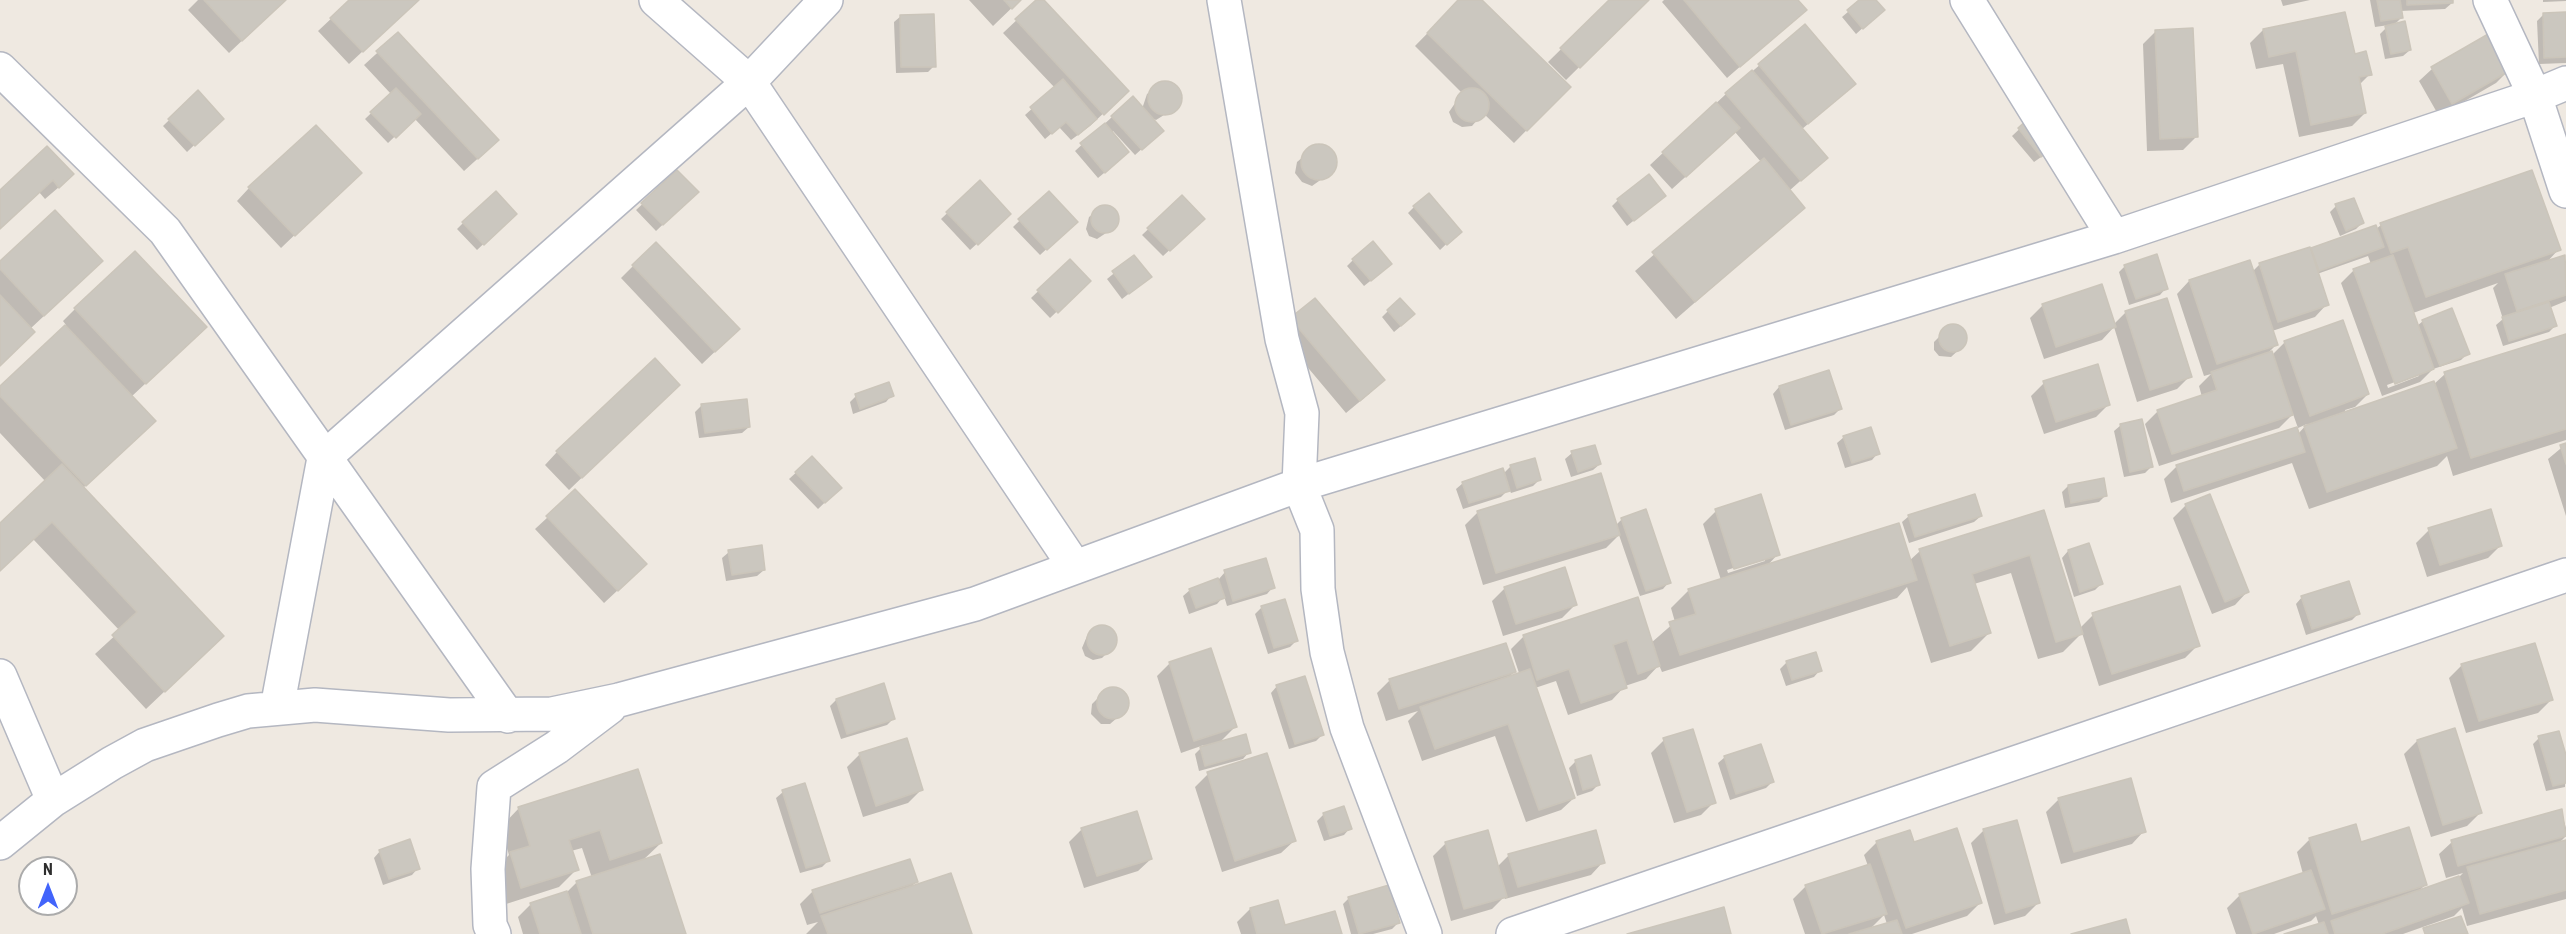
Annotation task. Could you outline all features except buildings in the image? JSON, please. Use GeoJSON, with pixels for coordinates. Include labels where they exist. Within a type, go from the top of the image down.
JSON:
{"type":"FeatureCollection","features":[{"type":"Feature","properties":{"kind":"street"},"geometry":{"type":"LineString","coordinates":[[656,0],[749,82],[1076,567]]}},
{"type":"Feature","properties":{"kind":"street"},"geometry":{"type":"LineString","coordinates":[[277,708],[324,458],[749,82],[826,0]]}},
{"type":"Feature","properties":{"kind":"street"},"geometry":{"type":"LineString","coordinates":[[1224,0],[1282,339],[1302,413],[1299,485],[1317,530],[1317,589],[1327,652],[1347,728],[1425,934]]}},
{"type":"Feature","properties":{"kind":"street"},"geometry":{"type":"LineString","coordinates":[[1967,0],[2114,237]]}},
{"type":"Feature","properties":{"kind":"street"},"geometry":{"type":"LineString","coordinates":[[2490,0],[2535,96],[2566,191]]}},
{"type":"Feature","properties":{"kind":"street"},"geometry":{"type":"LineString","coordinates":[[0,69],[165,231],[508,716]]}},
{"type":"Feature","properties":{"kind":"street"},"geometry":{"type":"LineString","coordinates":[[0,843],[53,800],[145,745],[218,720],[277,708],[315,705],[426,714],[508,716],[552,714],[619,700],[975,604],[1299,485],[2114,237],[2535,96],[2566,83]]}},
{"type":"Feature","properties":{"kind":"street"},"geometry":{"type":"LineString","coordinates":[[1513,934],[2566,575]]}},
{"type":"Feature","properties":{"kind":"street"},"geometry":{"type":"LineString","coordinates":[[0,676],[53,800]]}},
{"type":"Feature","properties":{"kind":"street"},"geometry":{"type":"LineString","coordinates":[[494,934],[490,925],[488,869],[494,787],[557,747],[619,700]]}}]}
